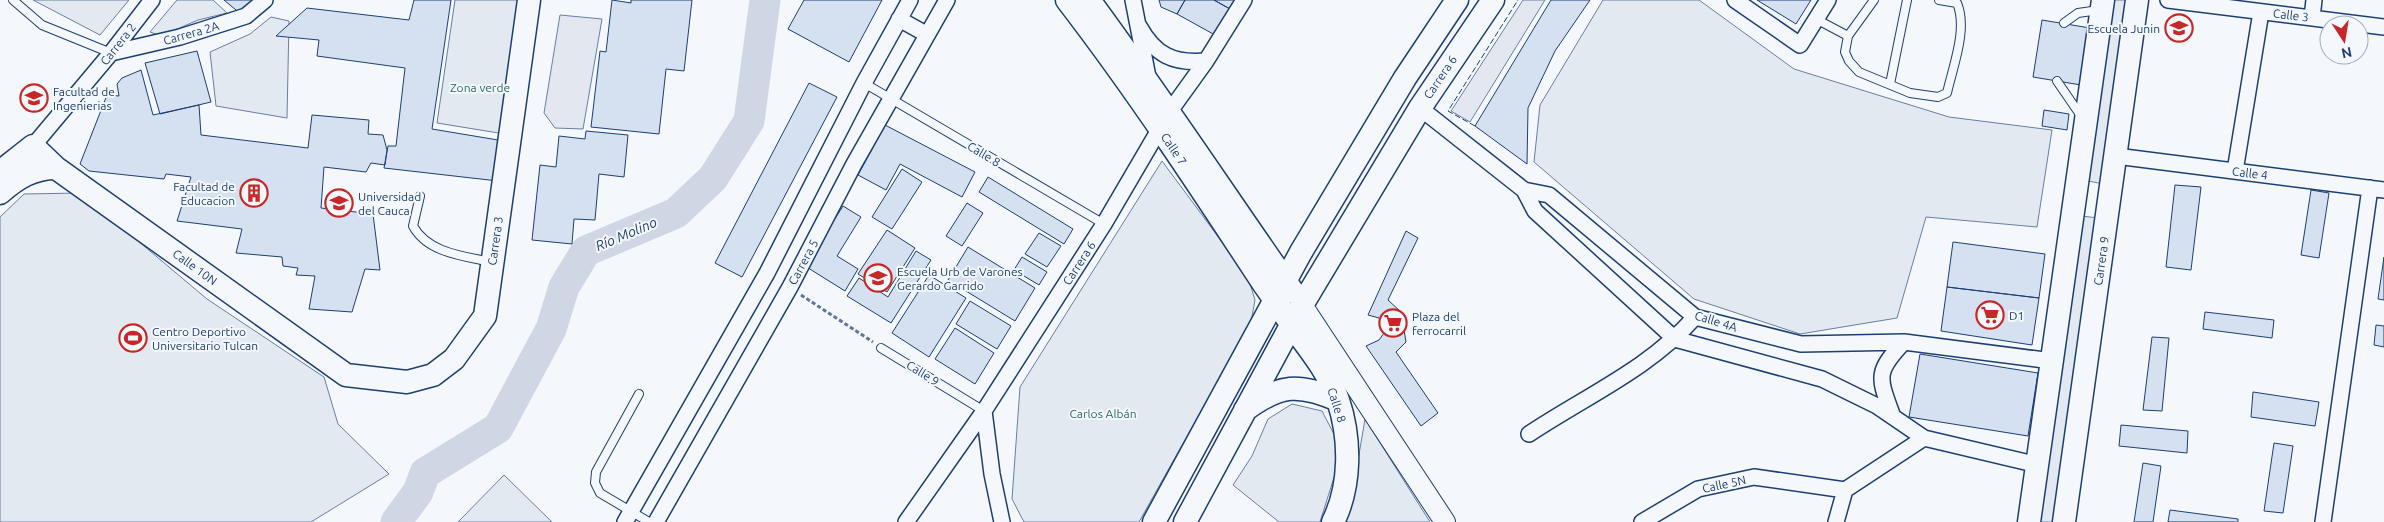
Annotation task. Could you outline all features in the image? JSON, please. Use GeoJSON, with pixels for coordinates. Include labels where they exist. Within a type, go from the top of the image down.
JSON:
{"type":"FeatureCollection","features":[{"type":"Feature","properties":{"kind":"main road","name":"Carrera 3"},"geometry":{"type":"LineString","coordinates":[[346,375],[407,382],[433,374],[454,359],[485,316],[529,0]]}},
{"type":"Feature","properties":{"kind":"main road","name":"Calle 7"},"geometry":{"type":"LineString","coordinates":[[1067,0],[1166,120],[1231,206],[1281,292]]}},
{"type":"Feature","properties":{"kind":"main road","name":"Calle 7"},"geometry":{"type":"LineString","coordinates":[[1089,0],[1149,81],[1166,120],[1281,292]]}},
{"type":"Feature","properties":{"kind":"main road"},"geometry":{"type":"LineString","coordinates":[[1154,522],[1281,292],[1301,252],[1405,78],[1457,0]]}},
{"type":"Feature","properties":{"kind":"main road","name":"Carrera 6"},"geometry":{"type":"LineString","coordinates":[[1184,522],[1297,315],[1420,108],[1492,0]]}},
{"type":"Feature","properties":{"kind":"main road","name":"Carrera 9"},"geometry":{"type":"LineString","coordinates":[[2064,522],[2138,0]]}},
{"type":"Feature","properties":{"kind":"main road"},"geometry":{"type":"LineString","coordinates":[[2029,522],[2102,5]]}},
{"type":"Feature","properties":{"kind":"main road","name":"Calle 10N"},"geometry":{"type":"LineString","coordinates":[[34,146],[49,168],[346,375]]}},
{"type":"Feature","properties":{"kind":"main road","name":"Carrera 2"},"geometry":{"type":"LineString","coordinates":[[0,172],[34,146]]}},
{"type":"Feature","properties":{"kind":"main road"},"geometry":{"type":"LineString","coordinates":[[0,193],[28,173],[49,168]]}},
{"type":"Feature","properties":{"kind":"main road"},"geometry":{"type":"LineString","coordinates":[[2075,199],[2110,202]]}},
{"type":"Feature","properties":{"kind":"main road","name":"Calle 8"},"geometry":{"type":"LineString","coordinates":[[1281,292],[1297,315],[1338,400],[1347,437],[1346,478],[1338,511],[1333,522]]}},
{"type":"Feature","properties":{"kind":"main road"},"geometry":{"type":"LineString","coordinates":[[1244,410],[1264,395],[1289,388],[1315,390],[1338,400]]}},
{"type":"Feature","properties":{"kind":"street","name":"Carrera 2"},"geometry":{"type":"LineString","coordinates":[[34,146],[152,0]]}},
{"type":"Feature","properties":{"kind":"street","name":"Carrera 2A"},"geometry":{"type":"LineString","coordinates":[[111,53],[180,37],[246,16],[264,0]]}},
{"type":"Feature","properties":{"kind":"street"},"geometry":{"type":"LineString","coordinates":[[628,517],[767,273],[864,83],[910,0]]}},
{"type":"Feature","properties":{"kind":"street","name":"Carrera 5"},"geometry":{"type":"LineString","coordinates":[[656,522],[790,287],[854,164],[947,0]]}},
{"type":"Feature","properties":{"kind":"street"},"geometry":{"type":"LineString","coordinates":[[1133,0],[1149,81]]}},
{"type":"Feature","properties":{"kind":"street","name":"Carrera 6"},"geometry":{"type":"LineString","coordinates":[[906,522],[984,411],[1104,224],[1166,120],[1244,0]]}},
{"type":"Feature","properties":{"kind":"street"},"geometry":{"type":"LineString","coordinates":[[1735,0],[1800,45],[1828,0]]}},
{"type":"Feature","properties":{"kind":"street","name":"Calle 3"},"geometry":{"type":"LineString","coordinates":[[2168,0],[2384,27]]}},
{"type":"Feature","properties":{"kind":"street"},"geometry":{"type":"LineString","coordinates":[[2312,18],[2314,0]]}},
{"type":"Feature","properties":{"kind":"street"},"geometry":{"type":"LineString","coordinates":[[2234,171],[2261,12]]}},
{"type":"Feature","properties":{"kind":"street"},"geometry":{"type":"LineString","coordinates":[[899,19],[926,34]]}},
{"type":"Feature","properties":{"kind":"street"},"geometry":{"type":"LineString","coordinates":[[1139,26],[1147,40],[1159,52],[1173,60],[1189,62],[1206,61]]}},
{"type":"Feature","properties":{"kind":"street","name":"Calle 4A"},"geometry":{"type":"LineString","coordinates":[[1420,108],[1524,190],[1549,195],[1695,317],[1802,344],[1904,342],[2052,361]]}},
{"type":"Feature","properties":{"kind":"street"},"geometry":{"type":"LineString","coordinates":[[830,151],[854,164]]}},
{"type":"Feature","properties":{"kind":"street","name":"Calle 4"},"geometry":{"type":"LineString","coordinates":[[2116,156],[2377,189]]}},
{"type":"Feature","properties":{"kind":"street"},"geometry":{"type":"LineString","coordinates":[[2323,522],[2377,189]]}},
{"type":"Feature","properties":{"kind":"street"},"geometry":{"type":"LineString","coordinates":[[1524,190],[1535,211],[1675,339],[1822,378],[1877,406],[1924,438],[2038,465]]}},
{"type":"Feature","properties":{"kind":"street"},"geometry":{"type":"LineString","coordinates":[[1297,315],[1445,522]]}},
{"type":"Feature","properties":{"kind":"street"},"geometry":{"type":"LineString","coordinates":[[1529,434],[1639,368],[1675,339],[1695,317]]}},
{"type":"Feature","properties":{"kind":"street"},"geometry":{"type":"LineString","coordinates":[[1893,417],[1884,390],[1882,374],[1886,361],[1904,342]]}},
{"type":"Feature","properties":{"kind":"street"},"geometry":{"type":"LineString","coordinates":[[984,411],[992,474],[1002,522]]}},
{"type":"Feature","properties":{"kind":"street"},"geometry":{"type":"LineString","coordinates":[[1836,522],[1845,490],[1924,438]]}},
{"type":"Feature","properties":{"kind":"street","name":"Calle 5N"},"geometry":{"type":"LineString","coordinates":[[1642,522],[1698,489],[1754,477],[1845,490]]}},
{"type":"Feature","properties":{"kind":"lane"},"geometry":{"type":"LineString","coordinates":[[14,0],[42,25],[111,53]]}},
{"type":"Feature","properties":{"kind":"lane"},"geometry":{"type":"LineString","coordinates":[[1874,0],[1848,36],[1845,52],[1849,61],[1859,72],[1910,92],[1938,97],[1948,93],[1962,15],[1957,3],[1938,0]]}},
{"type":"Feature","properties":{"kind":"lane"},"geometry":{"type":"LineString","coordinates":[[1890,84],[1907,0]]}},
{"type":"Feature","properties":{"kind":"lane"},"geometry":{"type":"LineString","coordinates":[[2064,23],[2078,13],[2102,5]]}},
{"type":"Feature","properties":{"kind":"lane"},"geometry":{"type":"LineString","coordinates":[[1816,19],[1848,36]]}},
{"type":"Feature","properties":{"kind":"lane"},"geometry":{"type":"LineString","coordinates":[[2057,81],[2086,123]]}},
{"type":"Feature","properties":{"kind":"lane","name":"Calle 8"},"geometry":{"type":"LineString","coordinates":[[864,83],[1104,224]]}},
{"type":"Feature","properties":{"kind":"lane"},"geometry":{"type":"LineString","coordinates":[[420,196],[413,226],[420,239],[446,252],[492,262]]}},
{"type":"Feature","properties":{"kind":"lane","name":"Calle 9"},"geometry":{"type":"LineString","coordinates":[[881,348],[984,411]]}},
{"type":"Feature","properties":{"kind":"lane"},"geometry":{"type":"LineString","coordinates":[[639,394],[596,472],[594,483],[600,493],[628,517],[649,522]]}},
{"type":"Feature","properties":{"kind":"path"},"geometry":{"type":"LineString","coordinates":[[790,287],[881,348]]}},
{"type":"Feature","properties":{"kind":"green space"},"geometry":{"type":"Polygon","coordinates":[[[33,0],[129,0],[100,35],[33,0]]]}},
{"type":"Feature","properties":{"kind":"green space"},"geometry":{"type":"Polygon","coordinates":[[[177,0],[213,0],[227,13],[198,20],[161,36],[150,32],[177,0]]]}},
{"type":"Feature","properties":{"kind":"green space","name":"Zona verde"},"geometry":{"type":"Polygon","coordinates":[[[455,0],[526,0],[511,135],[437,123],[455,0]]]}},
{"type":"Feature","properties":{"kind":"green space"},"geometry":{"type":"Polygon","coordinates":[[[1603,0],[1699,0],[1794,69],[1949,117],[2052,130],[2037,227],[1926,217],[1897,318],[1800,334],[1694,299],[1534,162],[1540,105],[1603,0]]]}},
{"type":"Feature","properties":{"kind":"green space"},"geometry":{"type":"Polygon","coordinates":[[[2112,0],[2130,0],[2104,184],[2088,181],[2112,0]]]}},
{"type":"Feature","properties":{"kind":"green space"},"geometry":{"type":"Polygon","coordinates":[[[271,17],[289,21],[287,118],[216,106],[210,52],[250,34],[271,17]]]}},
{"type":"Feature","properties":{"kind":"green space","name":"Carlos Albán"},"geometry":{"type":"Polygon","coordinates":[[[1162,161],[1248,277],[1255,300],[1251,322],[1139,522],[1024,522],[1012,499],[1020,387],[1162,161]]]}},
{"type":"Feature","properties":{"kind":"green space","name":"Centro Deportivo Universitario Tulcan"},"geometry":{"type":"Polygon","coordinates":[[[81,193],[207,299],[324,377],[338,424],[389,474],[311,522],[0,522],[0,217],[24,194],[81,193]]]}},
{"type":"Feature","properties":{"kind":"green space"},"geometry":{"type":"Polygon","coordinates":[[[2081,216],[2099,218],[2057,522],[2039,522],[2081,216]]]}},
{"type":"Feature","properties":{"kind":"green space"},"geometry":{"type":"Polygon","coordinates":[[[1292,404],[1322,411],[1337,440],[1336,471],[1320,522],[1279,522],[1233,485],[1252,456],[1268,419],[1292,404]]]}},
{"type":"Feature","properties":{"kind":"green space"},"geometry":{"type":"Polygon","coordinates":[[[1365,419],[1430,522],[1343,522],[1351,502],[1365,419]]]}},
{"type":"Feature","properties":{"kind":"green space"},"geometry":{"type":"Polygon","coordinates":[[[504,475],[552,522],[458,522],[504,475]]]}},
{"type":"Feature","properties":{"kind":"shaded area"},"geometry":{"type":"Polygon","coordinates":[[[1523,0],[1545,0],[1470,122],[1451,111],[1523,0]]]}},
{"type":"Feature","properties":{"kind":"shaded area"},"geometry":{"type":"Polygon","coordinates":[[[560,15],[602,19],[583,129],[555,128],[544,113],[560,15]]]}},
{"type":"Feature","properties":{"kind":"building"},"geometry":{"type":"Polygon","coordinates":[[[224,0],[262,0],[242,15],[224,0]]]}},
{"type":"Feature","properties":{"kind":"building"},"geometry":{"type":"Polygon","coordinates":[[[414,0],[451,0],[432,129],[504,141],[498,181],[384,168],[388,146],[396,146],[405,68],[317,56],[319,40],[276,36],[307,8],[409,20],[414,0]]]}},
{"type":"Feature","properties":{"kind":"building"},"geometry":{"type":"Polygon","coordinates":[[[612,0],[631,3],[631,0],[692,0],[684,71],[666,69],[659,134],[591,127],[600,51],[606,52],[612,0]]]}},
{"type":"Feature","properties":{"kind":"building"},"geometry":{"type":"Polygon","coordinates":[[[804,0],[882,0],[849,62],[788,29],[804,0]]]}},
{"type":"Feature","properties":{"kind":"building"},"geometry":{"type":"Polygon","coordinates":[[[1159,0],[1185,0],[1177,14],[1161,7],[1159,0]]]}},
{"type":"Feature","properties":{"kind":"building"},"geometry":{"type":"Polygon","coordinates":[[[1185,0],[1214,0],[1230,9],[1215,35],[1177,14],[1185,0]]]}},
{"type":"Feature","properties":{"kind":"building"},"geometry":{"type":"Polygon","coordinates":[[[1214,0],[1236,0],[1230,9],[1214,0]]]}},
{"type":"Feature","properties":{"kind":"building"},"geometry":{"type":"Polygon","coordinates":[[[1551,0],[1590,0],[1555,51],[1528,108],[1527,164],[1475,126],[1551,0]]]}},
{"type":"Feature","properties":{"kind":"building"},"geometry":{"type":"Polygon","coordinates":[[[1757,0],[1811,0],[1796,24],[1757,0]]]}},
{"type":"Feature","properties":{"kind":"building"},"geometry":{"type":"Polygon","coordinates":[[[2042,20],[2090,28],[2081,85],[2033,77],[2042,20]]]}},
{"type":"Feature","properties":{"kind":"building"},"geometry":{"type":"Polygon","coordinates":[[[197,51],[211,102],[160,114],[145,63],[197,51]]]}},
{"type":"Feature","properties":{"kind":"building","name":"Facultad de Educacion"},"geometry":{"type":"Polygon","coordinates":[[[141,70],[153,115],[199,105],[201,135],[308,148],[312,115],[369,120],[368,134],[383,135],[387,150],[385,165],[371,163],[366,172],[324,167],[321,208],[373,214],[380,270],[365,269],[352,312],[309,309],[315,276],[296,275],[298,268],[283,266],[282,257],[236,253],[242,229],[177,221],[191,177],[166,174],[164,179],[89,171],[80,164],[107,95],[119,96],[117,84],[122,78],[141,70]]]}},
{"type":"Feature","properties":{"kind":"building"},"geometry":{"type":"Polygon","coordinates":[[[809,83],[837,97],[742,277],[715,263],[809,83]]]}},
{"type":"Feature","properties":{"kind":"building"},"geometry":{"type":"Polygon","coordinates":[[[2044,110],[2069,114],[2067,130],[2042,126],[2044,110]]]}},
{"type":"Feature","properties":{"kind":"building"},"geometry":{"type":"Polygon","coordinates":[[[885,125],[975,172],[962,197],[900,164],[886,190],[858,175],[885,125]]]}},
{"type":"Feature","properties":{"kind":"building"},"geometry":{"type":"Polygon","coordinates":[[[586,131],[628,135],[624,177],[599,174],[595,220],[574,219],[572,244],[532,240],[540,165],[556,167],[559,136],[585,139],[586,131]]]}},
{"type":"Feature","properties":{"kind":"building"},"geometry":{"type":"Polygon","coordinates":[[[902,169],[922,182],[892,229],[872,217],[902,169]]]}},
{"type":"Feature","properties":{"kind":"building"},"geometry":{"type":"Polygon","coordinates":[[[988,177],[1073,229],[1064,244],[979,192],[988,177]]]}},
{"type":"Feature","properties":{"kind":"building"},"geometry":{"type":"Polygon","coordinates":[[[2175,185],[2201,187],[2191,270],[2166,267],[2175,185]]]}},
{"type":"Feature","properties":{"kind":"building"},"geometry":{"type":"Polygon","coordinates":[[[2311,190],[2329,193],[2319,258],[2301,255],[2311,190]]]}},
{"type":"Feature","properties":{"kind":"building"},"geometry":{"type":"Polygon","coordinates":[[[967,203],[983,213],[962,246],[946,236],[967,203]]]}},
{"type":"Feature","properties":{"kind":"building"},"geometry":{"type":"Polygon","coordinates":[[[843,206],[861,217],[837,256],[858,269],[845,291],[805,266],[843,206]]]}},
{"type":"Feature","properties":{"kind":"building"},"geometry":{"type":"Polygon","coordinates":[[[887,230],[915,248],[887,292],[858,274],[887,230]]]}},
{"type":"Feature","properties":{"kind":"building","name":"Plaza del ferrocarril"},"geometry":{"type":"Polygon","coordinates":[[[1406,231],[1418,238],[1388,300],[1401,312],[1406,342],[1396,352],[1438,413],[1421,426],[1366,346],[1379,340],[1387,329],[1379,318],[1368,315],[1406,231]]]}},
{"type":"Feature","properties":{"kind":"building"},"geometry":{"type":"Polygon","coordinates":[[[1039,233],[1061,246],[1047,267],[1025,254],[1039,233]]]}},
{"type":"Feature","properties":{"kind":"building"},"geometry":{"type":"Polygon","coordinates":[[[1953,242],[2045,254],[2039,298],[1947,287],[1953,242]]]}},
{"type":"Feature","properties":{"kind":"building"},"geometry":{"type":"Polygon","coordinates":[[[968,247],[1035,288],[1015,321],[948,280],[968,247]]]}},
{"type":"Feature","properties":{"kind":"building"},"geometry":{"type":"Polygon","coordinates":[[[916,251],[931,260],[891,323],[847,296],[859,278],[888,297],[916,251]]]}},
{"type":"Feature","properties":{"kind":"building"},"geometry":{"type":"Polygon","coordinates":[[[1022,257],[1047,272],[1039,285],[1014,270],[1022,257]]]}},
{"type":"Feature","properties":{"kind":"building"},"geometry":{"type":"Polygon","coordinates":[[[2384,257],[2384,300],[2378,299],[2384,257]]]}},
{"type":"Feature","properties":{"kind":"building"},"geometry":{"type":"Polygon","coordinates":[[[929,275],[966,298],[929,357],[892,333],[929,275]]]}},
{"type":"Feature","properties":{"kind":"building","name":"D1"},"geometry":{"type":"Polygon","coordinates":[[[1947,287],[2039,298],[2032,345],[1941,331],[1947,287]]]}},
{"type":"Feature","properties":{"kind":"building"},"geometry":{"type":"Polygon","coordinates":[[[970,301],[1011,326],[997,349],[956,324],[970,301]]]}},
{"type":"Feature","properties":{"kind":"building"},"geometry":{"type":"Polygon","coordinates":[[[2205,312],[2274,320],[2272,338],[2203,329],[2205,312]]]}},
{"type":"Feature","properties":{"kind":"building"},"geometry":{"type":"Polygon","coordinates":[[[2376,325],[2384,326],[2384,347],[2374,345],[2376,325]]]}},
{"type":"Feature","properties":{"kind":"building"},"geometry":{"type":"Polygon","coordinates":[[[955,328],[994,353],[975,384],[935,359],[955,328]]]}},
{"type":"Feature","properties":{"kind":"building"},"geometry":{"type":"Polygon","coordinates":[[[2152,337],[2169,338],[2162,411],[2143,410],[2152,337]]]}},
{"type":"Feature","properties":{"kind":"building"},"geometry":{"type":"Polygon","coordinates":[[[1920,354],[2038,373],[2028,436],[1909,417],[1920,354]]]}},
{"type":"Feature","properties":{"kind":"building"},"geometry":{"type":"Polygon","coordinates":[[[2253,392],[2319,402],[2315,426],[2251,417],[2253,392]]]}},
{"type":"Feature","properties":{"kind":"building"},"geometry":{"type":"Polygon","coordinates":[[[2121,425],[2188,431],[2187,453],[2119,446],[2121,425]]]}},
{"type":"Feature","properties":{"kind":"building"},"geometry":{"type":"Polygon","coordinates":[[[2274,443],[2293,446],[2283,513],[2264,511],[2274,443]]]}},
{"type":"Feature","properties":{"kind":"building"},"geometry":{"type":"Polygon","coordinates":[[[2143,463],[2161,466],[2153,522],[2134,522],[2143,463]]]}},
{"type":"Feature","properties":{"kind":"building"},"geometry":{"type":"Polygon","coordinates":[[[2170,510],[2238,519],[2238,522],[2168,522],[2170,510]]]}},
{"type":"Feature","properties":{"kind":"waterway","name":"Río Molino"},"geometry":{"type":"LineString","coordinates":[[396,522],[418,492],[425,473],[498,428],[551,329],[564,287],[586,251],[676,213],[713,178],[749,121],[765,0]]}},
{"type":"Feature","properties":{"kind":"fence"},"geometry":{"type":"LineString","coordinates":[[1475,126],[1448,111],[1518,0]]}},
{"type":"Feature","properties":{"kind":"place","name":"Escuela Junin"},"geometry":{"type":"Point","coordinates":[2179,28]}},
{"type":"Feature","properties":{"kind":"place","name":"Facultad de Ingenierias"},"geometry":{"type":"Point","coordinates":[34,98]}},
{"type":"Feature","properties":{"kind":"place","name":"Facultad de Educacion"},"geometry":{"type":"Point","coordinates":[254,193]}},
{"type":"Feature","properties":{"kind":"place","name":"Universidad del Cauca"},"geometry":{"type":"Point","coordinates":[339,203]}},
{"type":"Feature","properties":{"kind":"place","name":"Escuela Urb de Varones Gerardo Garrido"},"geometry":{"type":"Point","coordinates":[878,278]}},
{"type":"Feature","properties":{"kind":"place","name":"D1"},"geometry":{"type":"Point","coordinates":[1990,315]}},
{"type":"Feature","properties":{"kind":"place","name":"Plaza del ferrocarril"},"geometry":{"type":"Point","coordinates":[1393,323]}},
{"type":"Feature","properties":{"kind":"place","name":"Centro Deportivo Universitario Tulcan"},"geometry":{"type":"Point","coordinates":[133,338]}}]}
